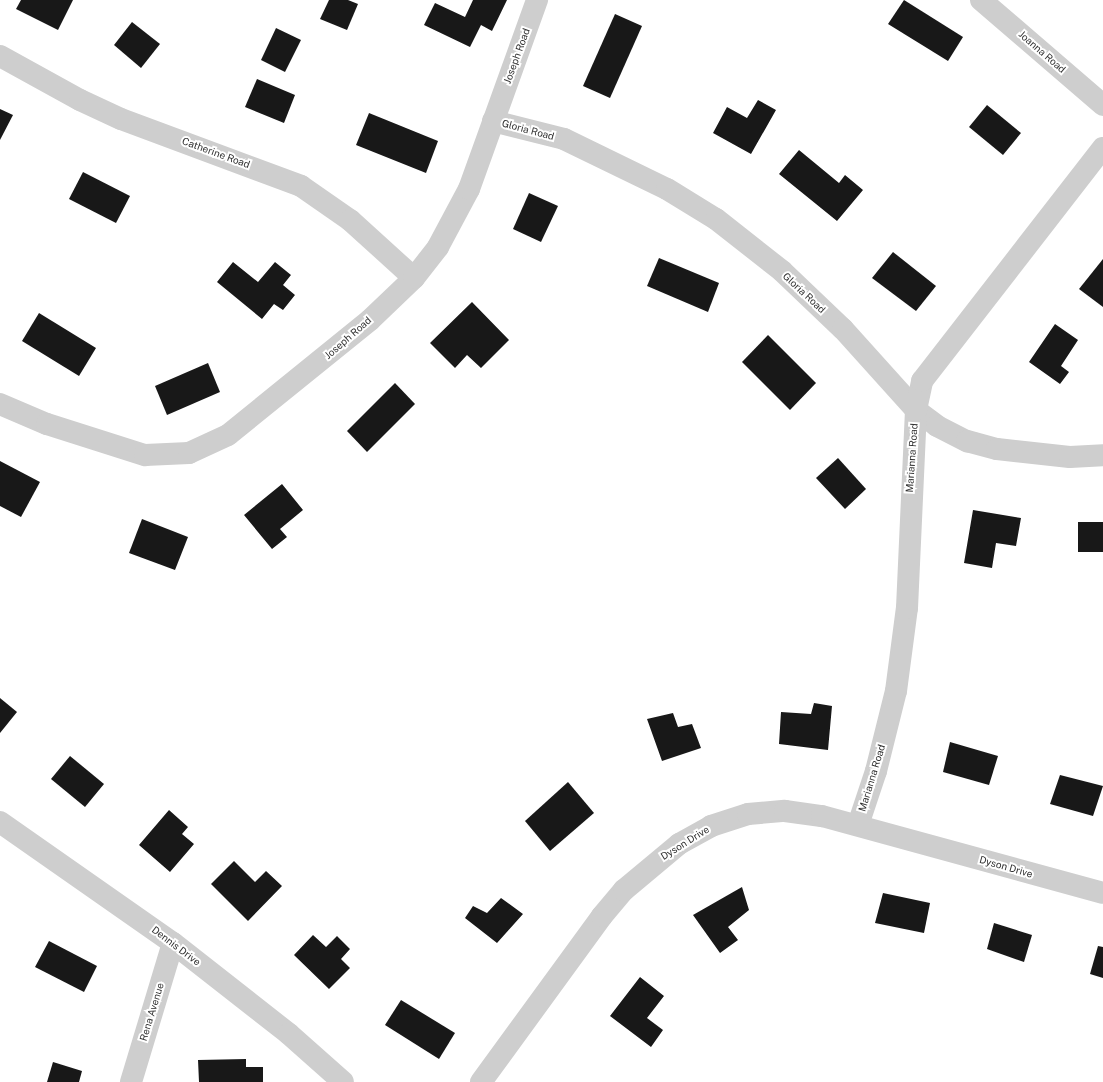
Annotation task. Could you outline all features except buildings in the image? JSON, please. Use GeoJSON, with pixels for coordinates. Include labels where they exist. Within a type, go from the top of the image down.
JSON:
{"type":"FeatureCollection","features":[{"type":"Feature","properties":{"kind":"street","name":"Joseph Road"},"geometry":{"type":"LineString","coordinates":[[0,404],[113,447],[145,455],[189,453],[228,434],[330,355],[414,278],[455,218],[493,121],[537,0]]}},
{"type":"Feature","properties":{"kind":"street","name":"Joanna Road"},"geometry":{"type":"LineString","coordinates":[[981,0],[1103,105]]}},
{"type":"Feature","properties":{"kind":"street","name":"Catherine Road"},"geometry":{"type":"LineString","coordinates":[[0,56],[121,119],[301,186],[350,220],[414,278]]}},
{"type":"Feature","properties":{"kind":"street","name":"Gloria Road"},"geometry":{"type":"LineString","coordinates":[[493,121],[564,139],[667,189],[716,219],[782,272],[843,328],[916,410],[937,426],[966,442],[997,449],[1070,457],[1103,454]]}},
{"type":"Feature","properties":{"kind":"street","name":"Marianna Road"},"geometry":{"type":"LineString","coordinates":[[858,825],[876,771],[896,690],[907,608],[916,410],[922,381],[936,359],[1103,148]]}},
{"type":"Feature","properties":{"kind":"street","name":"Dyson Drive"},"geometry":{"type":"LineString","coordinates":[[481,1082],[602,916],[645,870],[679,844],[711,826],[748,814],[785,811],[858,825],[1103,894]]}},
{"type":"Feature","properties":{"kind":"street","name":"Dennis Drive"},"geometry":{"type":"LineString","coordinates":[[0,822],[173,943],[283,1029],[343,1082]]}},
{"type":"Feature","properties":{"kind":"street","name":"Rena Avenue"},"geometry":{"type":"LineString","coordinates":[[132,1082],[173,943]]}}]}
